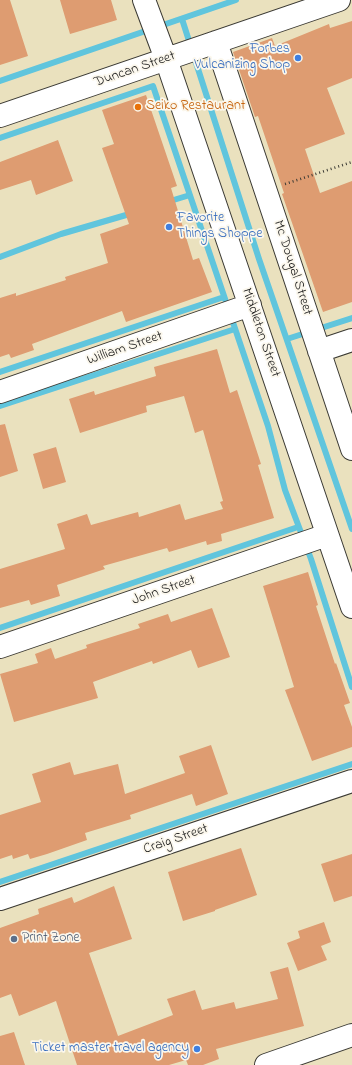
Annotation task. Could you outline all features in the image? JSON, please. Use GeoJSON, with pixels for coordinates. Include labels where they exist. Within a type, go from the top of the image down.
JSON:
{"type":"FeatureCollection","features":[{"type":"Feature","properties":{"kind":"street","name":"Duncan Street"},"geometry":{"type":"LineString","coordinates":[[0,116],[339,0]]}},
{"type":"Feature","properties":{"kind":"street","name":"Middleton Street"},"geometry":{"type":"LineString","coordinates":[[147,8],[166,59],[250,305],[323,536],[352,607]]}},
{"type":"Feature","properties":{"kind":"street","name":"Mc Dougal Street"},"geometry":{"type":"LineString","coordinates":[[216,42],[352,449]]}},
{"type":"Feature","properties":{"kind":"street","name":"William Street"},"geometry":{"type":"LineString","coordinates":[[0,392],[250,305]]}},
{"type":"Feature","properties":{"kind":"street"},"geometry":{"type":"LineString","coordinates":[[315,339],[352,340]]}},
{"type":"Feature","properties":{"kind":"street","name":"John Street"},"geometry":{"type":"LineString","coordinates":[[0,647],[323,536]]}},
{"type":"Feature","properties":{"kind":"street","name":"Craig Street"},"geometry":{"type":"LineString","coordinates":[[0,899],[352,781]]}},
{"type":"Feature","properties":{"kind":"street"},"geometry":{"type":"LineString","coordinates":[[266,1065],[352,1035]]}},
{"type":"Feature","properties":{"kind":"path"},"geometry":{"type":"LineString","coordinates":[[266,191],[352,162]]}},
{"type":"Feature","properties":{"kind":"building"},"geometry":{"type":"Polygon","coordinates":[[[0,0],[10,0],[28,56],[0,65],[0,0]]]}},
{"type":"Feature","properties":{"kind":"building"},"geometry":{"type":"Polygon","coordinates":[[[60,0],[111,0],[117,20],[70,34],[60,0]]]}},
{"type":"Feature","properties":{"kind":"building"},"geometry":{"type":"Polygon","coordinates":[[[352,21],[352,78],[327,88],[345,134],[305,149],[320,193],[352,181],[352,302],[323,312],[282,194],[284,193],[258,116],[255,117],[233,52],[272,38],[275,46],[329,24],[330,28],[352,21]]]}},
{"type":"Feature","properties":{"kind":"building"},"geometry":{"type":"Polygon","coordinates":[[[146,95],[177,186],[171,188],[193,260],[199,258],[212,292],[126,322],[122,311],[32,344],[34,350],[11,358],[9,354],[0,357],[0,298],[16,293],[16,296],[66,280],[65,277],[108,263],[100,234],[129,224],[102,148],[114,144],[102,110],[146,95]]]}},
{"type":"Feature","properties":{"kind":"building"},"geometry":{"type":"Polygon","coordinates":[[[58,140],[73,181],[36,195],[31,180],[0,190],[0,162],[58,140]]]}},
{"type":"Feature","properties":{"kind":"building"},"geometry":{"type":"Polygon","coordinates":[[[217,349],[230,393],[237,390],[261,464],[258,465],[274,518],[221,534],[222,541],[207,545],[206,541],[169,552],[167,548],[103,566],[105,569],[57,585],[60,596],[31,605],[29,600],[0,608],[0,569],[65,549],[57,524],[87,514],[91,525],[138,512],[139,517],[180,504],[185,520],[223,509],[220,502],[223,501],[203,430],[195,433],[184,396],[146,406],[147,412],[80,433],[69,399],[94,391],[95,395],[156,376],[154,367],[217,349]]]}},
{"type":"Feature","properties":{"kind":"building"},"geometry":{"type":"Polygon","coordinates":[[[5,424],[18,471],[0,477],[0,425],[5,424]]]}},
{"type":"Feature","properties":{"kind":"building"},"geometry":{"type":"Polygon","coordinates":[[[56,447],[66,482],[43,489],[33,454],[56,447]]]}},
{"type":"Feature","properties":{"kind":"building"},"geometry":{"type":"Polygon","coordinates":[[[308,572],[318,605],[316,606],[335,664],[336,663],[350,703],[344,705],[352,727],[352,747],[312,761],[285,690],[294,687],[263,586],[308,572]]]}},
{"type":"Feature","properties":{"kind":"building"},"geometry":{"type":"Polygon","coordinates":[[[212,608],[230,657],[198,668],[191,650],[153,664],[152,661],[93,682],[98,698],[14,722],[0,674],[38,663],[35,654],[51,648],[55,659],[87,648],[86,645],[140,628],[138,624],[168,614],[171,622],[212,608]]]}},
{"type":"Feature","properties":{"kind":"building"},"geometry":{"type":"Polygon","coordinates":[[[211,745],[228,794],[196,806],[192,794],[130,815],[131,819],[85,833],[87,840],[47,854],[30,859],[28,854],[13,859],[12,855],[0,859],[0,815],[41,802],[32,774],[70,762],[74,775],[118,764],[125,794],[185,773],[179,756],[211,745]]]}},
{"type":"Feature","properties":{"kind":"building"},"geometry":{"type":"Polygon","coordinates":[[[241,848],[257,895],[183,921],[168,872],[241,848]]]}},
{"type":"Feature","properties":{"kind":"building"},"geometry":{"type":"Polygon","coordinates":[[[352,854],[352,896],[334,902],[321,864],[352,854]]]}},
{"type":"Feature","properties":{"kind":"building"},"geometry":{"type":"Polygon","coordinates":[[[114,886],[132,939],[89,953],[118,1036],[173,1015],[167,999],[195,990],[202,1010],[234,1002],[236,1009],[278,999],[270,972],[288,967],[304,1026],[216,1049],[219,1059],[203,1065],[188,1065],[186,1060],[169,1065],[77,1065],[56,1001],[19,1016],[11,994],[0,998],[0,928],[39,914],[38,909],[72,897],[74,903],[114,886]]]}},
{"type":"Feature","properties":{"kind":"building"},"geometry":{"type":"Polygon","coordinates":[[[324,922],[331,942],[321,946],[327,960],[298,971],[287,943],[300,938],[298,931],[324,922]]]}},
{"type":"Feature","properties":{"kind":"building"},"geometry":{"type":"Polygon","coordinates":[[[14,1032],[25,1065],[0,1065],[0,1036],[14,1032]]]}},
{"type":"Feature","properties":{"kind":"waterway"},"geometry":{"type":"LineString","coordinates":[[0,81],[236,0]]}},
{"type":"Feature","properties":{"kind":"waterway"},"geometry":{"type":"LineString","coordinates":[[182,19],[259,259],[352,529]]}},
{"type":"Feature","properties":{"kind":"waterway"},"geometry":{"type":"LineString","coordinates":[[0,138],[153,86],[268,426],[285,490],[311,559],[352,687]]}},
{"type":"Feature","properties":{"kind":"waterway"},"geometry":{"type":"LineString","coordinates":[[167,202],[190,195]]}},
{"type":"Feature","properties":{"kind":"waterway"},"geometry":{"type":"LineString","coordinates":[[0,257],[61,234],[133,213]]}},
{"type":"Feature","properties":{"kind":"waterway"},"geometry":{"type":"LineString","coordinates":[[0,372],[224,297]]}},
{"type":"Feature","properties":{"kind":"waterway"},"geometry":{"type":"LineString","coordinates":[[287,339],[352,318]]}},
{"type":"Feature","properties":{"kind":"waterway"},"geometry":{"type":"LineString","coordinates":[[0,406],[235,329]]}},
{"type":"Feature","properties":{"kind":"waterway"},"geometry":{"type":"LineString","coordinates":[[0,628],[298,527]]}},
{"type":"Feature","properties":{"kind":"waterway"},"geometry":{"type":"LineString","coordinates":[[0,882],[352,764]]}},
{"type":"Feature","properties":{"kind":"place","name":"Forbes Vulcanizing Shop"},"geometry":{"type":"Point","coordinates":[298,58]}},
{"type":"Feature","properties":{"kind":"place","name":"Seiko Restaurant"},"geometry":{"type":"Point","coordinates":[138,107]}},
{"type":"Feature","properties":{"kind":"place","name":"Favorite Things Shoppe"},"geometry":{"type":"Point","coordinates":[169,227]}},
{"type":"Feature","properties":{"kind":"place","name":"Print Zone"},"geometry":{"type":"Point","coordinates":[14,939]}},
{"type":"Feature","properties":{"kind":"place","name":"Ticket master travel agency"},"geometry":{"type":"Point","coordinates":[197,1049]}}]}
